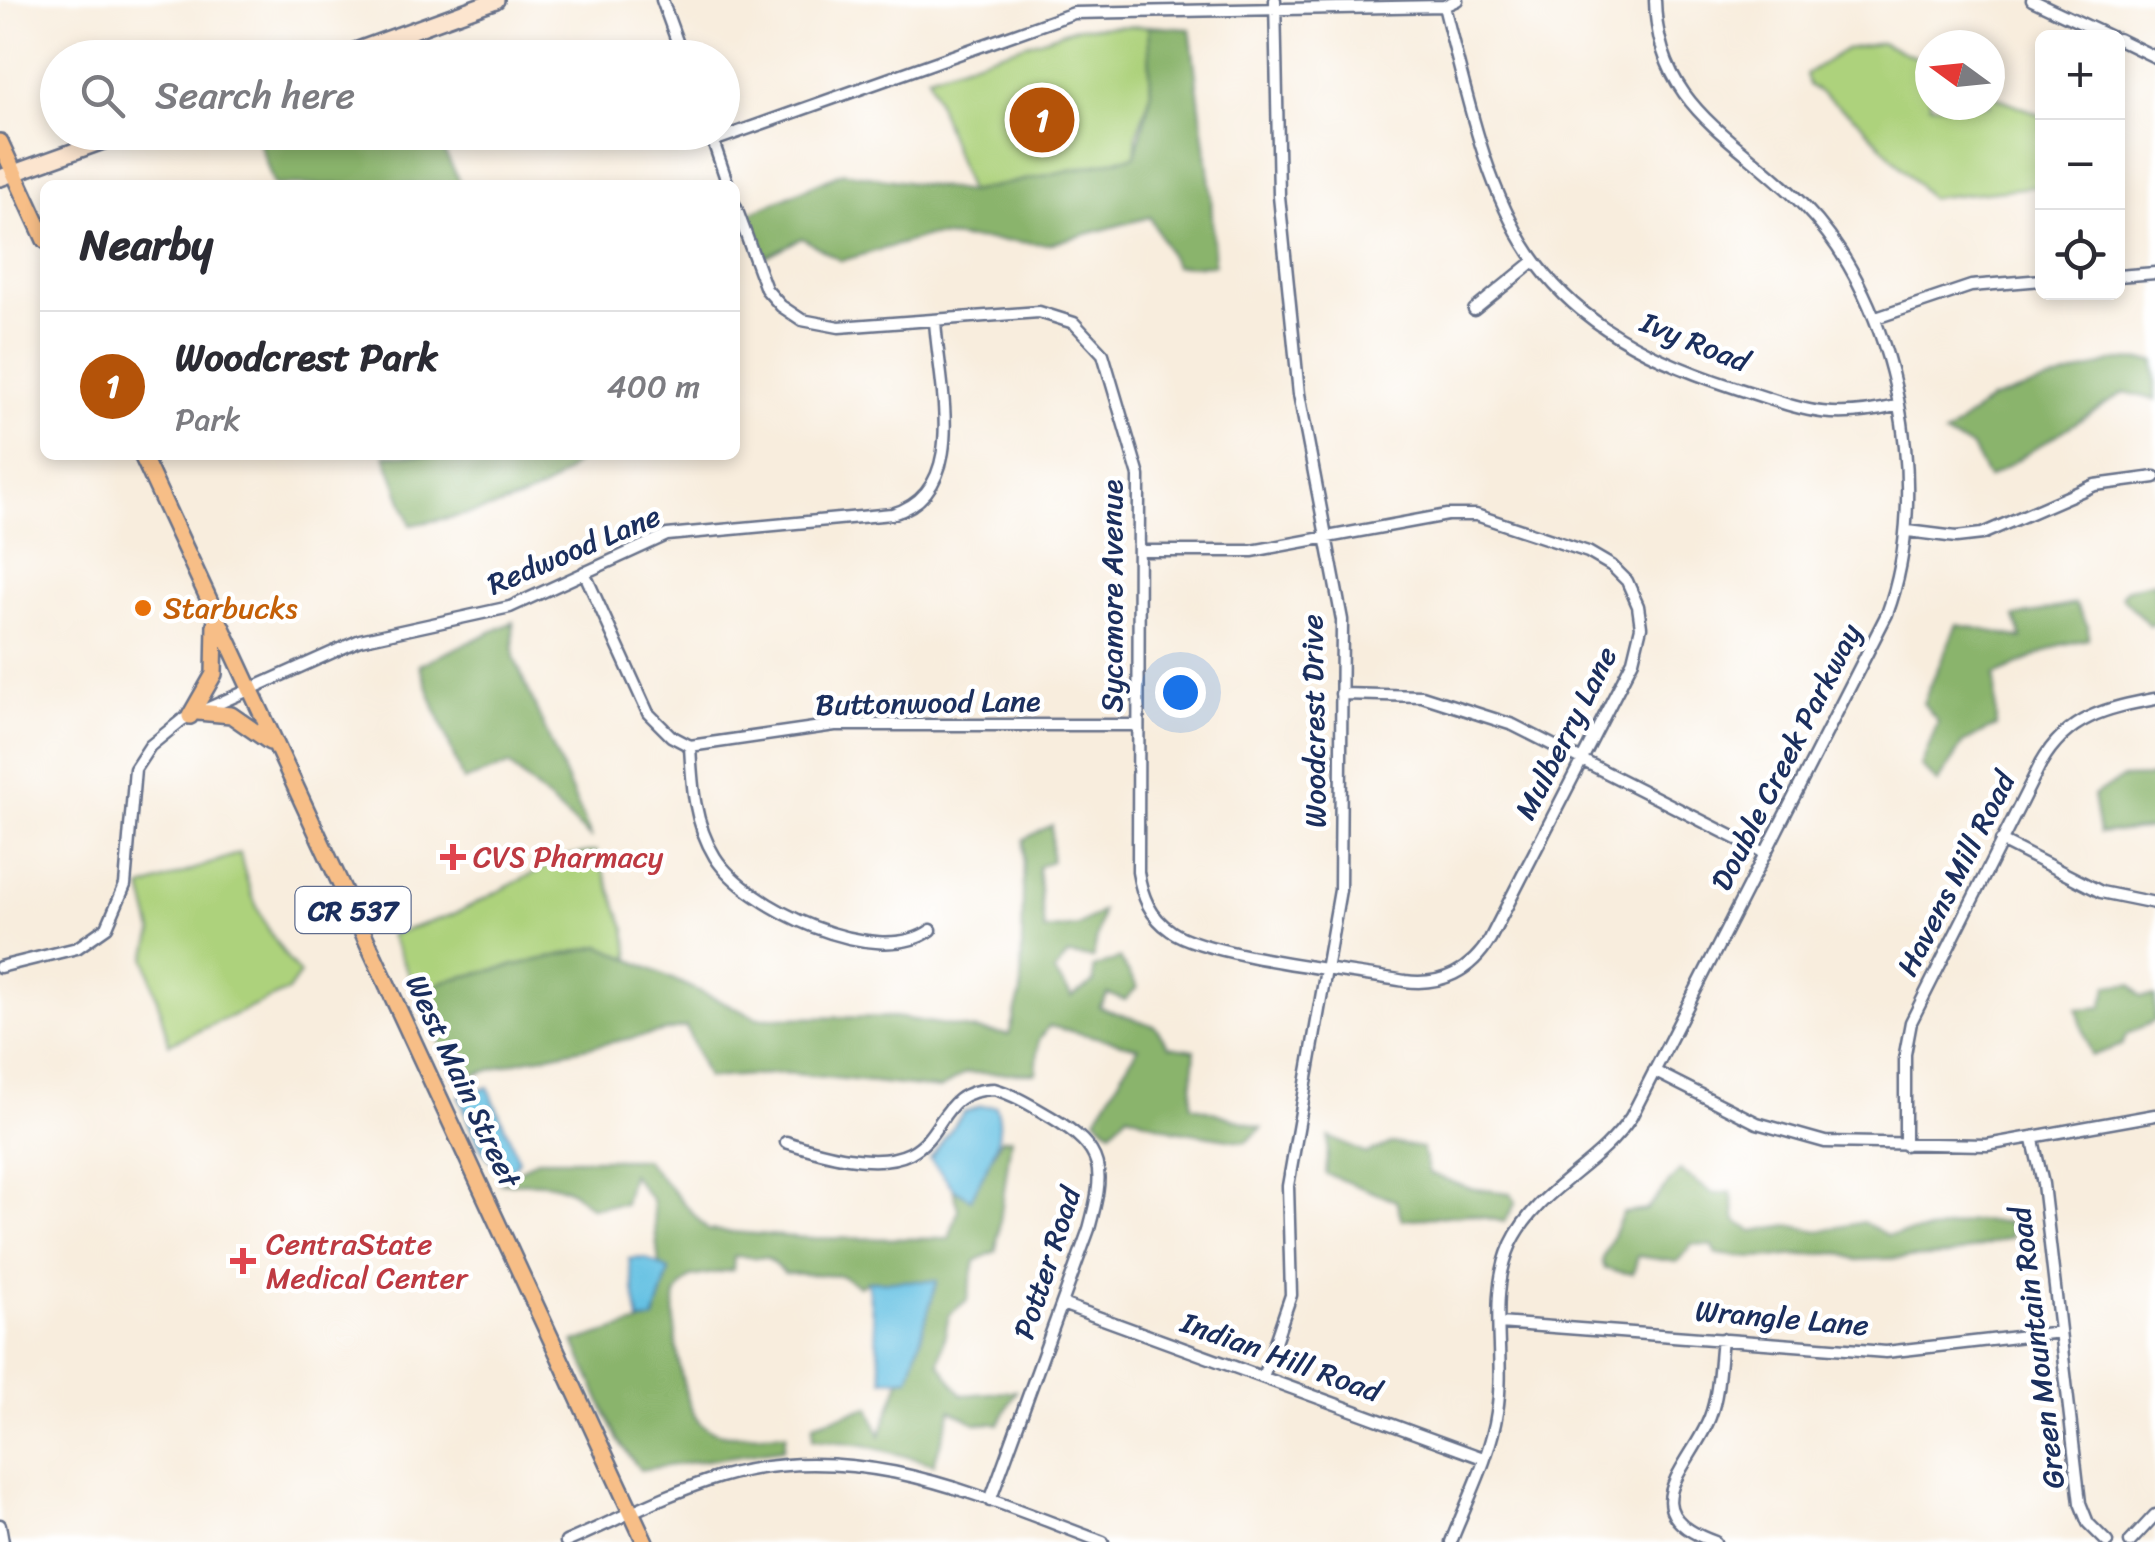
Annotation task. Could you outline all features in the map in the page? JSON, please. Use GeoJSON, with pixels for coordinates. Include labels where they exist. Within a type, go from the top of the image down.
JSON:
{"type":"FeatureCollection","features":[{"type":"Feature","properties":{"kind":"main road"},"geometry":{"type":"LineString","coordinates":[[0,142],[7,175],[40,231]]}},
{"type":"Feature","properties":{"kind":"main road","name":"West Main Street"},"geometry":{"type":"LineString","coordinates":[[144,460],[632,1513]]}},
{"type":"Feature","properties":{"kind":"main road"},"geometry":{"type":"LineString","coordinates":[[215,615],[214,674],[194,714],[232,715],[276,748]]}},
{"type":"Feature","properties":{"kind":"main road","name":"CR 537"},"geometry":{"type":"LineString","coordinates":[[632,1513],[646,1542]]}},
{"type":"Feature","properties":{"kind":"street"},"geometry":{"type":"LineString","coordinates":[[386,40],[496,0]]}},
{"type":"Feature","properties":{"kind":"street"},"geometry":{"type":"LineString","coordinates":[[662,0],[676,40]]}},
{"type":"Feature","properties":{"kind":"street"},"geometry":{"type":"LineString","coordinates":[[740,127],[1074,14],[1275,4],[1444,6],[1457,0]]}},
{"type":"Feature","properties":{"kind":"street","name":"Double Creek Parkway"},"geometry":{"type":"LineString","coordinates":[[1452,1542],[1498,1408],[1502,1272],[1521,1226],[1544,1198],[1615,1138],[1654,1071],[1886,614],[1908,531],[1908,463],[1876,318],[1852,270],[1815,217],[1702,118],[1681,93],[1663,56],[1656,0]]}},
{"type":"Feature","properties":{"kind":"street"},"geometry":{"type":"LineString","coordinates":[[2032,0],[2098,30]]}},
{"type":"Feature","properties":{"kind":"street","name":"Woodcrest Drive"},"geometry":{"type":"LineString","coordinates":[[1264,1377],[1292,1295],[1288,1186],[1340,890],[1342,620],[1299,394],[1279,196],[1275,4]]}},
{"type":"Feature","properties":{"kind":"street","name":"Ivy Road"},"geometry":{"type":"LineString","coordinates":[[1444,6],[1494,192],[1533,262],[1610,332],[1692,374],[1830,416],[1896,406]]}},
{"type":"Feature","properties":{"kind":"street"},"geometry":{"type":"LineString","coordinates":[[2125,43],[2155,57]]}},
{"type":"Feature","properties":{"kind":"street"},"geometry":{"type":"LineString","coordinates":[[7,175],[77,150]]}},
{"type":"Feature","properties":{"kind":"street"},"geometry":{"type":"LineString","coordinates":[[716,150],[726,180]]}},
{"type":"Feature","properties":{"kind":"street","name":"Sycamore Avenue"},"geometry":{"type":"LineString","coordinates":[[740,220],[761,280],[791,314],[825,326],[1039,312],[1074,323],[1096,342],[1109,368],[1138,468],[1138,872],[1154,916],[1172,932],[1194,942],[1327,967],[1415,983],[1459,972]]}},
{"type":"Feature","properties":{"kind":"street"},"geometry":{"type":"LineString","coordinates":[[1474,310],[1533,262]]}},
{"type":"Feature","properties":{"kind":"street"},"geometry":{"type":"LineString","coordinates":[[2125,275],[2155,273]]}},
{"type":"Feature","properties":{"kind":"street"},"geometry":{"type":"LineString","coordinates":[[1876,318],[1971,286],[2035,281]]}},
{"type":"Feature","properties":{"kind":"street","name":"Redwood Lane"},"geometry":{"type":"LineString","coordinates":[[0,967],[77,948],[108,927],[123,896],[135,768],[159,736],[194,714],[360,640],[499,610],[678,532],[892,514],[918,502],[934,485],[944,456],[935,320]]}},
{"type":"Feature","properties":{"kind":"street"},"geometry":{"type":"LineString","coordinates":[[1908,531],[1970,536],[2095,484],[2155,477]]}},
{"type":"Feature","properties":{"kind":"street","name":"Mulberry Lane"},"geometry":{"type":"LineString","coordinates":[[1139,551],[1252,551],[1463,514],[1588,552],[1612,566],[1635,598],[1639,642],[1490,939],[1459,972]]}},
{"type":"Feature","properties":{"kind":"street"},"geometry":{"type":"LineString","coordinates":[[584,572],[648,713],[671,736],[690,746],[701,828],[720,864],[748,893],[783,914],[861,938],[899,943],[931,930]]}},
{"type":"Feature","properties":{"kind":"street"},"geometry":{"type":"LineString","coordinates":[[1341,694],[1431,698],[1513,724],[1765,853]]}},
{"type":"Feature","properties":{"kind":"street","name":"Havens Mill Road"},"geometry":{"type":"LineString","coordinates":[[1905,1144],[1904,1054],[1911,1022],[2041,762],[2063,732],[2094,713],[2155,699]]}},
{"type":"Feature","properties":{"kind":"street","name":"Buttonwood Lane"},"geometry":{"type":"LineString","coordinates":[[690,746],[834,725],[1138,725]]}},
{"type":"Feature","properties":{"kind":"street"},"geometry":{"type":"LineString","coordinates":[[2001,842],[2101,892],[2155,904]]}},
{"type":"Feature","properties":{"kind":"street"},"geometry":{"type":"LineString","coordinates":[[1654,1071],[1757,1123],[1801,1138],[1905,1144],[2033,1140],[2155,1115]]}},
{"type":"Feature","properties":{"kind":"street","name":"Potter Road"},"geometry":{"type":"LineString","coordinates":[[786,1142],[830,1156],[897,1157],[921,1145],[960,1097],[994,1089],[1017,1098],[1080,1136],[1098,1165],[1098,1196],[990,1500]]}},
{"type":"Feature","properties":{"kind":"street","name":"Green Mountain Road"},"geometry":{"type":"LineString","coordinates":[[2033,1140],[2044,1184],[2080,1503],[2088,1523],[2107,1542]]}},
{"type":"Feature","properties":{"kind":"street","name":"Indian Hill Road"},"geometry":{"type":"LineString","coordinates":[[1062,1304],[1483,1458]]}},
{"type":"Feature","properties":{"kind":"street","name":"Wrangle Lane"},"geometry":{"type":"LineString","coordinates":[[1498,1323],[1886,1352],[2060,1332]]}},
{"type":"Feature","properties":{"kind":"street"},"geometry":{"type":"LineString","coordinates":[[1714,1542],[1696,1535],[1679,1521],[1670,1488],[1712,1413],[1722,1339]]}},
{"type":"Feature","properties":{"kind":"street"},"geometry":{"type":"LineString","coordinates":[[566,1542],[722,1476],[802,1464],[900,1471],[1102,1542]]}},
{"type":"Feature","properties":{"kind":"street"},"geometry":{"type":"LineString","coordinates":[[2130,1542],[2155,1515]]}},
{"type":"Feature","properties":{"kind":"street"},"geometry":{"type":"LineString","coordinates":[[0,1526],[3,1542]]}},
{"type":"Feature","properties":{"kind":"green space"},"geometry":{"type":"Polygon","coordinates":[[[1148,26],[1151,94],[1137,133],[1135,156],[969,192],[928,76],[1079,27],[1148,26]]]}},
{"type":"Feature","properties":{"kind":"green space"},"geometry":{"type":"Polygon","coordinates":[[[1148,26],[1190,29],[1211,191],[1214,265],[1175,266],[1150,217],[1049,244],[928,236],[841,261],[802,238],[765,257],[750,213],[843,172],[969,192],[1135,156],[1151,94],[1148,26]]]}},
{"type":"Feature","properties":{"kind":"green space"},"geometry":{"type":"Polygon","coordinates":[[[1881,43],[1915,57],[1915,120],[2005,120],[2005,100],[2035,113],[2035,187],[1930,198],[1858,120],[1809,85],[1806,74],[1846,49],[1881,43]]]}},
{"type":"Feature","properties":{"kind":"green space"},"geometry":{"type":"Polygon","coordinates":[[[262,150],[443,150],[459,180],[272,180],[262,150]]]}},
{"type":"Feature","properties":{"kind":"green space"},"geometry":{"type":"Polygon","coordinates":[[[2118,360],[2155,361],[2155,400],[2125,392],[1988,478],[1971,446],[1944,436],[1990,400],[2118,360]]]}},
{"type":"Feature","properties":{"kind":"green space"},"geometry":{"type":"Polygon","coordinates":[[[387,460],[577,460],[566,472],[527,496],[480,511],[411,525],[387,460]]]}},
{"type":"Feature","properties":{"kind":"green space"},"geometry":{"type":"Polygon","coordinates":[[[2155,582],[2155,624],[2150,626],[2121,596],[2127,588],[2155,582]]]}},
{"type":"Feature","properties":{"kind":"green space"},"geometry":{"type":"Polygon","coordinates":[[[2075,604],[2088,626],[2088,639],[2060,645],[1995,675],[1996,726],[1963,743],[1938,783],[1921,766],[1938,722],[1923,703],[1957,624],[2022,638],[2015,617],[2075,604]]]}},
{"type":"Feature","properties":{"kind":"green space"},"geometry":{"type":"Polygon","coordinates":[[[513,622],[514,657],[592,839],[509,765],[463,781],[419,665],[513,622]]]}},
{"type":"Feature","properties":{"kind":"green space"},"geometry":{"type":"Polygon","coordinates":[[[2155,777],[2155,828],[2099,833],[2093,796],[2122,778],[2155,777]]]}},
{"type":"Feature","properties":{"kind":"green space"},"geometry":{"type":"Polygon","coordinates":[[[1052,825],[1051,861],[1038,867],[1044,930],[1078,926],[1102,911],[1093,958],[1068,955],[1054,972],[1072,997],[1094,982],[1093,968],[1120,958],[1137,987],[1125,1000],[1108,994],[1099,1007],[1155,1026],[1169,1046],[1195,1050],[1191,1105],[1262,1128],[1246,1142],[1173,1130],[1128,1114],[1111,1131],[1096,1118],[1138,1047],[1049,1026],[1039,1040],[1036,1073],[966,1073],[940,1089],[785,1073],[707,1078],[686,1027],[520,1061],[457,1080],[419,996],[444,981],[601,946],[757,1018],[895,1017],[1009,1035],[1021,992],[1024,839],[1052,825]]]}},
{"type":"Feature","properties":{"kind":"green space"},"geometry":{"type":"Polygon","coordinates":[[[596,851],[626,930],[630,959],[600,946],[444,981],[419,996],[390,935],[454,914],[567,856],[596,851]]]}},
{"type":"Feature","properties":{"kind":"green space"},"geometry":{"type":"Polygon","coordinates":[[[240,853],[262,917],[300,974],[288,991],[169,1044],[146,958],[153,932],[142,888],[240,853]]]}},
{"type":"Feature","properties":{"kind":"green space"},"geometry":{"type":"Polygon","coordinates":[[[2108,985],[2132,985],[2141,996],[2155,996],[2155,1021],[2127,1034],[2122,1045],[2091,1056],[2077,1009],[2102,1007],[2108,985]]]}},
{"type":"Feature","properties":{"kind":"green space"},"geometry":{"type":"Polygon","coordinates":[[[1329,1137],[1366,1154],[1392,1143],[1422,1148],[1429,1173],[1468,1188],[1510,1193],[1516,1202],[1505,1222],[1470,1214],[1402,1220],[1396,1201],[1326,1174],[1329,1137]]]}},
{"type":"Feature","properties":{"kind":"green space"},"geometry":{"type":"Polygon","coordinates":[[[1011,1138],[996,1251],[975,1261],[967,1300],[949,1315],[939,1363],[962,1395],[1016,1391],[999,1424],[975,1423],[951,1410],[934,1464],[864,1445],[813,1439],[813,1424],[869,1407],[880,1436],[936,1282],[868,1281],[859,1286],[842,1276],[784,1273],[767,1258],[734,1256],[733,1270],[690,1277],[677,1293],[675,1324],[683,1383],[702,1425],[721,1434],[786,1434],[783,1449],[640,1470],[618,1440],[574,1342],[654,1319],[669,1271],[659,1265],[652,1200],[631,1174],[624,1204],[590,1207],[560,1186],[501,1183],[537,1159],[644,1159],[708,1230],[808,1238],[949,1239],[958,1210],[953,1188],[971,1198],[1001,1139],[1011,1138]]]}},
{"type":"Feature","properties":{"kind":"green space"},"geometry":{"type":"Polygon","coordinates":[[[1680,1170],[1713,1194],[1731,1192],[1736,1221],[1753,1231],[1788,1225],[1820,1231],[1863,1222],[1887,1235],[1937,1230],[1970,1221],[2009,1222],[2012,1237],[1948,1256],[1857,1260],[1840,1253],[1753,1258],[1717,1254],[1713,1246],[1692,1244],[1677,1262],[1638,1256],[1633,1274],[1605,1269],[1602,1261],[1623,1213],[1646,1210],[1680,1170]]]}},
{"type":"Feature","properties":{"kind":"water"},"geometry":{"type":"Polygon","coordinates":[[[488,1087],[519,1160],[512,1170],[501,1168],[485,1153],[459,1096],[488,1087]]]}},
{"type":"Feature","properties":{"kind":"water"},"geometry":{"type":"Polygon","coordinates":[[[980,1106],[996,1106],[999,1130],[993,1154],[971,1199],[953,1188],[930,1159],[963,1113],[980,1106]]]}},
{"type":"Feature","properties":{"kind":"water"},"geometry":{"type":"Polygon","coordinates":[[[645,1258],[669,1270],[654,1320],[639,1321],[629,1259],[645,1258]]]}},
{"type":"Feature","properties":{"kind":"water"},"geometry":{"type":"Polygon","coordinates":[[[867,1281],[937,1281],[909,1378],[883,1380],[867,1281]]]}},
{"type":"Feature","properties":{"kind":"place","name":"Woodcrest Park"},"geometry":{"type":"Point","coordinates":[1042,120]}},
{"type":"Feature","properties":{"kind":"place","name":"Starbucks"},"geometry":{"type":"Point","coordinates":[143,608]}},
{"type":"Feature","properties":{"kind":"place","name":"CVS Pharmacy"},"geometry":{"type":"Point","coordinates":[453,857]}},
{"type":"Feature","properties":{"kind":"place","name":"CentraState Medical Center"},"geometry":{"type":"Point","coordinates":[243,1261]}}]}
